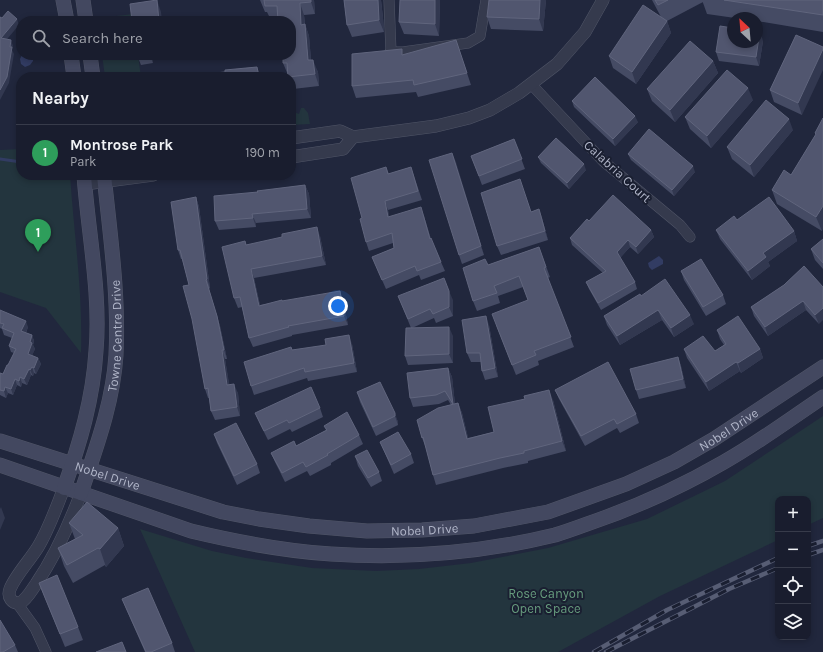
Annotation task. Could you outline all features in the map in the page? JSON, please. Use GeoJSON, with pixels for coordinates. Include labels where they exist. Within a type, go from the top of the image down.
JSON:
{"type":"FeatureCollection","features":[{"type":"Feature","properties":{"kind":"main road"},"geometry":{"type":"LineString","coordinates":[[63,0],[66,16]]}},
{"type":"Feature","properties":{"kind":"main road"},"geometry":{"type":"LineString","coordinates":[[83,0],[85,16]]}},
{"type":"Feature","properties":{"kind":"main road"},"geometry":{"type":"LineString","coordinates":[[72,60],[73,72]]}},
{"type":"Feature","properties":{"kind":"main road"},"geometry":{"type":"LineString","coordinates":[[91,60],[92,72]]}},
{"type":"Feature","properties":{"kind":"main road","name":"Towne Centre Drive"},"geometry":{"type":"LineString","coordinates":[[64,488],[78,450],[92,388],[96,350],[96,303],[92,248],[84,180]]}},
{"type":"Feature","properties":{"kind":"main road","name":"Towne Centre Drive"},"geometry":{"type":"LineString","coordinates":[[81,493],[106,414],[116,356],[116,300],[104,180]]}},
{"type":"Feature","properties":{"kind":"main road","name":"Nobel Drive"},"geometry":{"type":"LineString","coordinates":[[0,441],[223,512],[259,519],[309,526],[367,531],[422,530],[474,526],[548,512],[626,484],[674,462],[714,439],[823,367]]}},
{"type":"Feature","properties":{"kind":"main road","name":"Nobel Drive"},"geometry":{"type":"LineString","coordinates":[[0,465],[191,531],[278,548],[331,554],[402,556],[453,553],[487,549],[556,535],[628,509],[725,462],[823,397]]}},
{"type":"Feature","properties":{"kind":"street"},"geometry":{"type":"LineString","coordinates":[[389,0],[387,52],[404,52],[468,43],[482,38],[486,0]]}},
{"type":"Feature","properties":{"kind":"street"},"geometry":{"type":"LineString","coordinates":[[296,137],[340,131],[354,137],[436,126],[469,118],[490,110],[506,102],[557,64],[585,32],[603,0]]}},
{"type":"Feature","properties":{"kind":"street","name":"Calabria Court"},"geometry":{"type":"LineString","coordinates":[[531,84],[603,161],[680,225],[690,237]]}},
{"type":"Feature","properties":{"kind":"street"},"geometry":{"type":"LineString","coordinates":[[296,156],[344,149],[354,137]]}},
{"type":"Feature","properties":{"kind":"street"},"geometry":{"type":"LineString","coordinates":[[64,488],[38,548],[10,588],[11,601],[17,603],[22,602],[42,574],[62,539],[81,493]]}},
{"type":"Feature","properties":{"kind":"street"},"geometry":{"type":"LineString","coordinates":[[17,603],[35,628],[46,652]]}},
{"type":"Feature","properties":{"kind":"green space"},"geometry":{"type":"Polygon","coordinates":[[[133,14],[133,16],[116,16],[133,14]]]}},
{"type":"Feature","properties":{"kind":"green space"},"geometry":{"type":"Polygon","coordinates":[[[103,60],[139,60],[140,72],[104,72],[103,60]]]}},
{"type":"Feature","properties":{"kind":"green space"},"geometry":{"type":"Polygon","coordinates":[[[301,108],[304,108],[308,113],[310,124],[296,125],[296,113],[299,114],[301,108]]]}},
{"type":"Feature","properties":{"kind":"green space"},"geometry":{"type":"Polygon","coordinates":[[[16,149],[16,180],[70,180],[81,308],[81,353],[46,308],[0,292],[0,150],[16,149]]]}},
{"type":"Feature","properties":{"kind":"green space","name":"Rose Canyon Open Space"},"geometry":{"type":"Polygon","coordinates":[[[823,416],[823,518],[811,524],[811,496],[775,496],[775,541],[660,596],[558,652],[195,652],[140,529],[212,551],[246,558],[312,568],[376,571],[419,569],[471,563],[548,548],[647,519],[725,481],[823,416]]]}},
{"type":"Feature","properties":{"kind":"water"},"geometry":{"type":"Polygon","coordinates":[[[20,60],[33,60],[30,65],[25,67],[21,64],[20,60]]]}},
{"type":"Feature","properties":{"kind":"water"},"geometry":{"type":"Polygon","coordinates":[[[659,256],[663,260],[663,264],[652,270],[648,263],[659,256]]]}},
{"type":"Feature","properties":{"kind":"building"},"geometry":{"type":"Polygon","coordinates":[[[157,0],[159,16],[131,16],[130,4],[157,0]]]}},
{"type":"Feature","properties":{"kind":"building"},"geometry":{"type":"Polygon","coordinates":[[[264,0],[311,0],[311,2],[300,3],[301,25],[305,24],[308,60],[313,60],[315,74],[296,76],[296,72],[288,72],[287,63],[283,63],[283,60],[296,60],[296,16],[278,16],[277,6],[265,6],[264,0]]]}},
{"type":"Feature","properties":{"kind":"building"},"geometry":{"type":"Polygon","coordinates":[[[344,0],[378,0],[379,20],[347,25],[344,0]]]}},
{"type":"Feature","properties":{"kind":"building"},"geometry":{"type":"Polygon","coordinates":[[[400,0],[435,0],[435,24],[399,22],[400,0]]]}},
{"type":"Feature","properties":{"kind":"building"},"geometry":{"type":"Polygon","coordinates":[[[489,0],[540,0],[539,19],[487,17],[489,0]]]}},
{"type":"Feature","properties":{"kind":"building"},"geometry":{"type":"Polygon","coordinates":[[[655,0],[668,0],[658,5],[655,0]]]}},
{"type":"Feature","properties":{"kind":"building"},"geometry":{"type":"Polygon","coordinates":[[[724,0],[823,0],[823,15],[724,0]]]}},
{"type":"Feature","properties":{"kind":"building"},"geometry":{"type":"Polygon","coordinates":[[[643,5],[667,21],[632,72],[609,56],[643,5]]]}},
{"type":"Feature","properties":{"kind":"building"},"geometry":{"type":"Polygon","coordinates":[[[8,11],[16,18],[16,20],[1,38],[11,40],[10,47],[12,47],[7,77],[0,90],[0,17],[2,18],[8,11]]]}},
{"type":"Feature","properties":{"kind":"building"},"geometry":{"type":"Polygon","coordinates":[[[720,26],[727,27],[727,48],[757,48],[756,57],[716,52],[720,26]]]}},
{"type":"Feature","properties":{"kind":"building"},"geometry":{"type":"Polygon","coordinates":[[[796,35],[823,47],[798,103],[770,90],[796,35]]]}},
{"type":"Feature","properties":{"kind":"building"},"geometry":{"type":"Polygon","coordinates":[[[456,40],[467,73],[414,85],[413,80],[352,86],[352,54],[402,49],[402,55],[456,40]]]}},
{"type":"Feature","properties":{"kind":"building"},"geometry":{"type":"Polygon","coordinates":[[[690,41],[713,61],[670,110],[647,89],[690,41]]]}},
{"type":"Feature","properties":{"kind":"building"},"geometry":{"type":"Polygon","coordinates":[[[257,67],[258,72],[225,72],[225,70],[257,67]]]}},
{"type":"Feature","properties":{"kind":"building"},"geometry":{"type":"Polygon","coordinates":[[[727,70],[748,88],[707,136],[685,117],[727,70]]]}},
{"type":"Feature","properties":{"kind":"building"},"geometry":{"type":"Polygon","coordinates":[[[595,77],[635,116],[613,139],[572,101],[595,77]]]}},
{"type":"Feature","properties":{"kind":"building"},"geometry":{"type":"Polygon","coordinates":[[[766,100],[789,119],[750,165],[727,147],[766,100]]]}},
{"type":"Feature","properties":{"kind":"building"},"geometry":{"type":"Polygon","coordinates":[[[823,118],[823,206],[816,217],[772,190],[784,170],[791,175],[816,134],[815,133],[823,118]]]}},
{"type":"Feature","properties":{"kind":"building"},"geometry":{"type":"Polygon","coordinates":[[[649,129],[693,166],[672,190],[628,154],[649,129]]]}},
{"type":"Feature","properties":{"kind":"building"},"geometry":{"type":"Polygon","coordinates":[[[556,138],[584,164],[567,183],[538,157],[556,138]]]}},
{"type":"Feature","properties":{"kind":"building"},"geometry":{"type":"Polygon","coordinates":[[[514,139],[522,159],[479,176],[471,156],[514,139]]]}},
{"type":"Feature","properties":{"kind":"building"},"geometry":{"type":"Polygon","coordinates":[[[452,153],[481,246],[459,255],[429,160],[452,153]]]}},
{"type":"Feature","properties":{"kind":"building"},"geometry":{"type":"Polygon","coordinates":[[[386,167],[388,174],[411,167],[418,191],[385,201],[388,217],[421,207],[430,239],[431,238],[441,262],[417,271],[415,266],[382,280],[372,257],[394,248],[392,233],[366,242],[360,219],[362,218],[351,178],[386,167]]]}},
{"type":"Feature","properties":{"kind":"building"},"geometry":{"type":"Polygon","coordinates":[[[520,179],[531,212],[539,209],[545,231],[497,246],[481,193],[520,179]]]}},
{"type":"Feature","properties":{"kind":"building"},"geometry":{"type":"Polygon","coordinates":[[[305,185],[307,209],[252,214],[253,218],[215,221],[214,196],[258,192],[257,191],[305,185]]]}},
{"type":"Feature","properties":{"kind":"building"},"geometry":{"type":"Polygon","coordinates":[[[613,195],[651,230],[636,247],[628,240],[617,252],[635,282],[598,303],[586,282],[606,271],[570,238],[587,219],[589,221],[613,195]]]}},
{"type":"Feature","properties":{"kind":"building"},"geometry":{"type":"Polygon","coordinates":[[[196,197],[206,280],[217,316],[224,350],[222,350],[227,385],[234,384],[237,407],[211,411],[208,388],[205,389],[192,319],[183,286],[189,285],[180,250],[178,250],[171,202],[196,197]]]}},
{"type":"Feature","properties":{"kind":"building"},"geometry":{"type":"Polygon","coordinates":[[[769,197],[794,231],[763,253],[766,257],[748,271],[716,230],[734,216],[737,220],[769,197]]]}},
{"type":"Feature","properties":{"kind":"building"},"geometry":{"type":"Polygon","coordinates":[[[317,227],[322,256],[251,269],[259,306],[282,300],[340,291],[344,316],[288,326],[289,327],[249,338],[240,297],[234,298],[222,247],[245,241],[246,245],[282,237],[282,234],[317,227]]]}},
{"type":"Feature","properties":{"kind":"building"},"geometry":{"type":"Polygon","coordinates":[[[823,239],[823,263],[811,249],[823,239]]]}},
{"type":"Feature","properties":{"kind":"building"},"geometry":{"type":"Polygon","coordinates":[[[539,247],[546,267],[544,268],[571,337],[534,351],[536,355],[512,365],[492,314],[528,300],[519,276],[494,286],[497,293],[473,301],[463,268],[485,259],[488,265],[539,247]]]}},
{"type":"Feature","properties":{"kind":"building"},"geometry":{"type":"Polygon","coordinates":[[[701,259],[723,295],[703,307],[681,271],[701,259]]]}},
{"type":"Feature","properties":{"kind":"building"},"geometry":{"type":"Polygon","coordinates":[[[804,266],[823,287],[823,308],[815,315],[803,301],[765,327],[751,307],[784,285],[804,266]]]}},
{"type":"Feature","properties":{"kind":"building"},"geometry":{"type":"Polygon","coordinates":[[[444,278],[449,291],[449,307],[433,314],[430,309],[408,319],[398,296],[444,278]]]}},
{"type":"Feature","properties":{"kind":"building"},"geometry":{"type":"Polygon","coordinates":[[[665,279],[690,315],[671,328],[658,310],[617,336],[604,316],[640,294],[641,296],[665,279]]]}},
{"type":"Feature","properties":{"kind":"building"},"geometry":{"type":"Polygon","coordinates":[[[0,310],[26,321],[21,331],[32,335],[30,342],[32,343],[28,354],[38,358],[34,368],[32,367],[30,370],[29,369],[24,379],[20,377],[19,381],[15,379],[11,389],[5,387],[4,391],[0,390],[0,373],[3,374],[16,349],[9,346],[14,333],[2,328],[4,324],[0,323],[0,310]]]}},
{"type":"Feature","properties":{"kind":"building"},"geometry":{"type":"Polygon","coordinates":[[[486,316],[495,368],[482,371],[480,353],[467,353],[462,320],[486,316]]]}},
{"type":"Feature","properties":{"kind":"building"},"geometry":{"type":"Polygon","coordinates":[[[738,316],[760,349],[738,363],[736,362],[706,382],[684,349],[703,336],[715,351],[726,344],[717,330],[738,316]]]}},
{"type":"Feature","properties":{"kind":"building"},"geometry":{"type":"Polygon","coordinates":[[[449,327],[449,354],[405,356],[406,328],[449,327]]]}},
{"type":"Feature","properties":{"kind":"building"},"geometry":{"type":"Polygon","coordinates":[[[349,335],[354,363],[305,372],[304,368],[251,386],[244,362],[291,347],[292,350],[326,345],[325,339],[349,335]]]}},
{"type":"Feature","properties":{"kind":"building"},"geometry":{"type":"Polygon","coordinates":[[[678,357],[683,379],[636,390],[630,369],[678,357]]]}},
{"type":"Feature","properties":{"kind":"building"},"geometry":{"type":"Polygon","coordinates":[[[608,362],[636,414],[617,424],[614,419],[581,436],[555,390],[608,362]]]}},
{"type":"Feature","properties":{"kind":"building"},"geometry":{"type":"Polygon","coordinates":[[[448,368],[453,404],[445,391],[436,395],[410,398],[407,373],[448,368]]]}},
{"type":"Feature","properties":{"kind":"building"},"geometry":{"type":"Polygon","coordinates":[[[380,382],[395,413],[395,416],[373,427],[357,392],[380,382]]]}},
{"type":"Feature","properties":{"kind":"building"},"geometry":{"type":"Polygon","coordinates":[[[311,387],[320,408],[289,423],[287,420],[264,431],[255,413],[311,387]]]}},
{"type":"Feature","properties":{"kind":"building"},"geometry":{"type":"Polygon","coordinates":[[[549,390],[562,441],[524,451],[524,453],[433,475],[417,420],[438,408],[458,403],[467,439],[494,432],[488,407],[525,399],[524,396],[549,390]]]}},
{"type":"Feature","properties":{"kind":"building"},"geometry":{"type":"Polygon","coordinates":[[[347,412],[359,435],[306,467],[303,462],[282,473],[271,453],[294,441],[296,446],[327,430],[324,426],[347,412]]]}},
{"type":"Feature","properties":{"kind":"building"},"geometry":{"type":"Polygon","coordinates":[[[236,423],[257,464],[234,476],[214,434],[236,423]]]}},
{"type":"Feature","properties":{"kind":"building"},"geometry":{"type":"Polygon","coordinates":[[[398,432],[411,454],[391,465],[380,442],[398,432]]]}},
{"type":"Feature","properties":{"kind":"building"},"geometry":{"type":"Polygon","coordinates":[[[367,450],[379,472],[368,478],[355,456],[367,450]]]}},
{"type":"Feature","properties":{"kind":"building"},"geometry":{"type":"Polygon","coordinates":[[[87,502],[118,528],[100,549],[98,548],[67,565],[58,548],[83,535],[69,523],[87,502]]]}},
{"type":"Feature","properties":{"kind":"building"},"geometry":{"type":"Polygon","coordinates":[[[57,575],[78,627],[60,634],[39,583],[57,575]]]}},
{"type":"Feature","properties":{"kind":"building"},"geometry":{"type":"Polygon","coordinates":[[[148,588],[172,643],[151,652],[146,652],[122,599],[148,588]]]}},
{"type":"Feature","properties":{"kind":"building"},"geometry":{"type":"Polygon","coordinates":[[[0,620],[15,645],[3,652],[0,652],[0,620]]]}},
{"type":"Feature","properties":{"kind":"building"},"geometry":{"type":"Polygon","coordinates":[[[122,642],[126,652],[96,652],[122,642]]]}},
{"type":"Feature","properties":{"kind":"waterway"},"geometry":{"type":"LineString","coordinates":[[0,159],[16,161]]}},
{"type":"Feature","properties":{"kind":"railway"},"geometry":{"type":"LineString","coordinates":[[811,545],[823,541]]}},
{"type":"Feature","properties":{"kind":"railway"},"geometry":{"type":"LineString","coordinates":[[811,554],[823,550]]}},
{"type":"Feature","properties":{"kind":"railway"},"geometry":{"type":"LineString","coordinates":[[594,652],[667,610],[775,559]]}},
{"type":"Feature","properties":{"kind":"railway"},"geometry":{"type":"LineString","coordinates":[[606,652],[729,589],[775,569]]}},
{"type":"Feature","properties":{"kind":"place","name":"Montrose Park"},"geometry":{"type":"Point","coordinates":[38,252]}}]}
